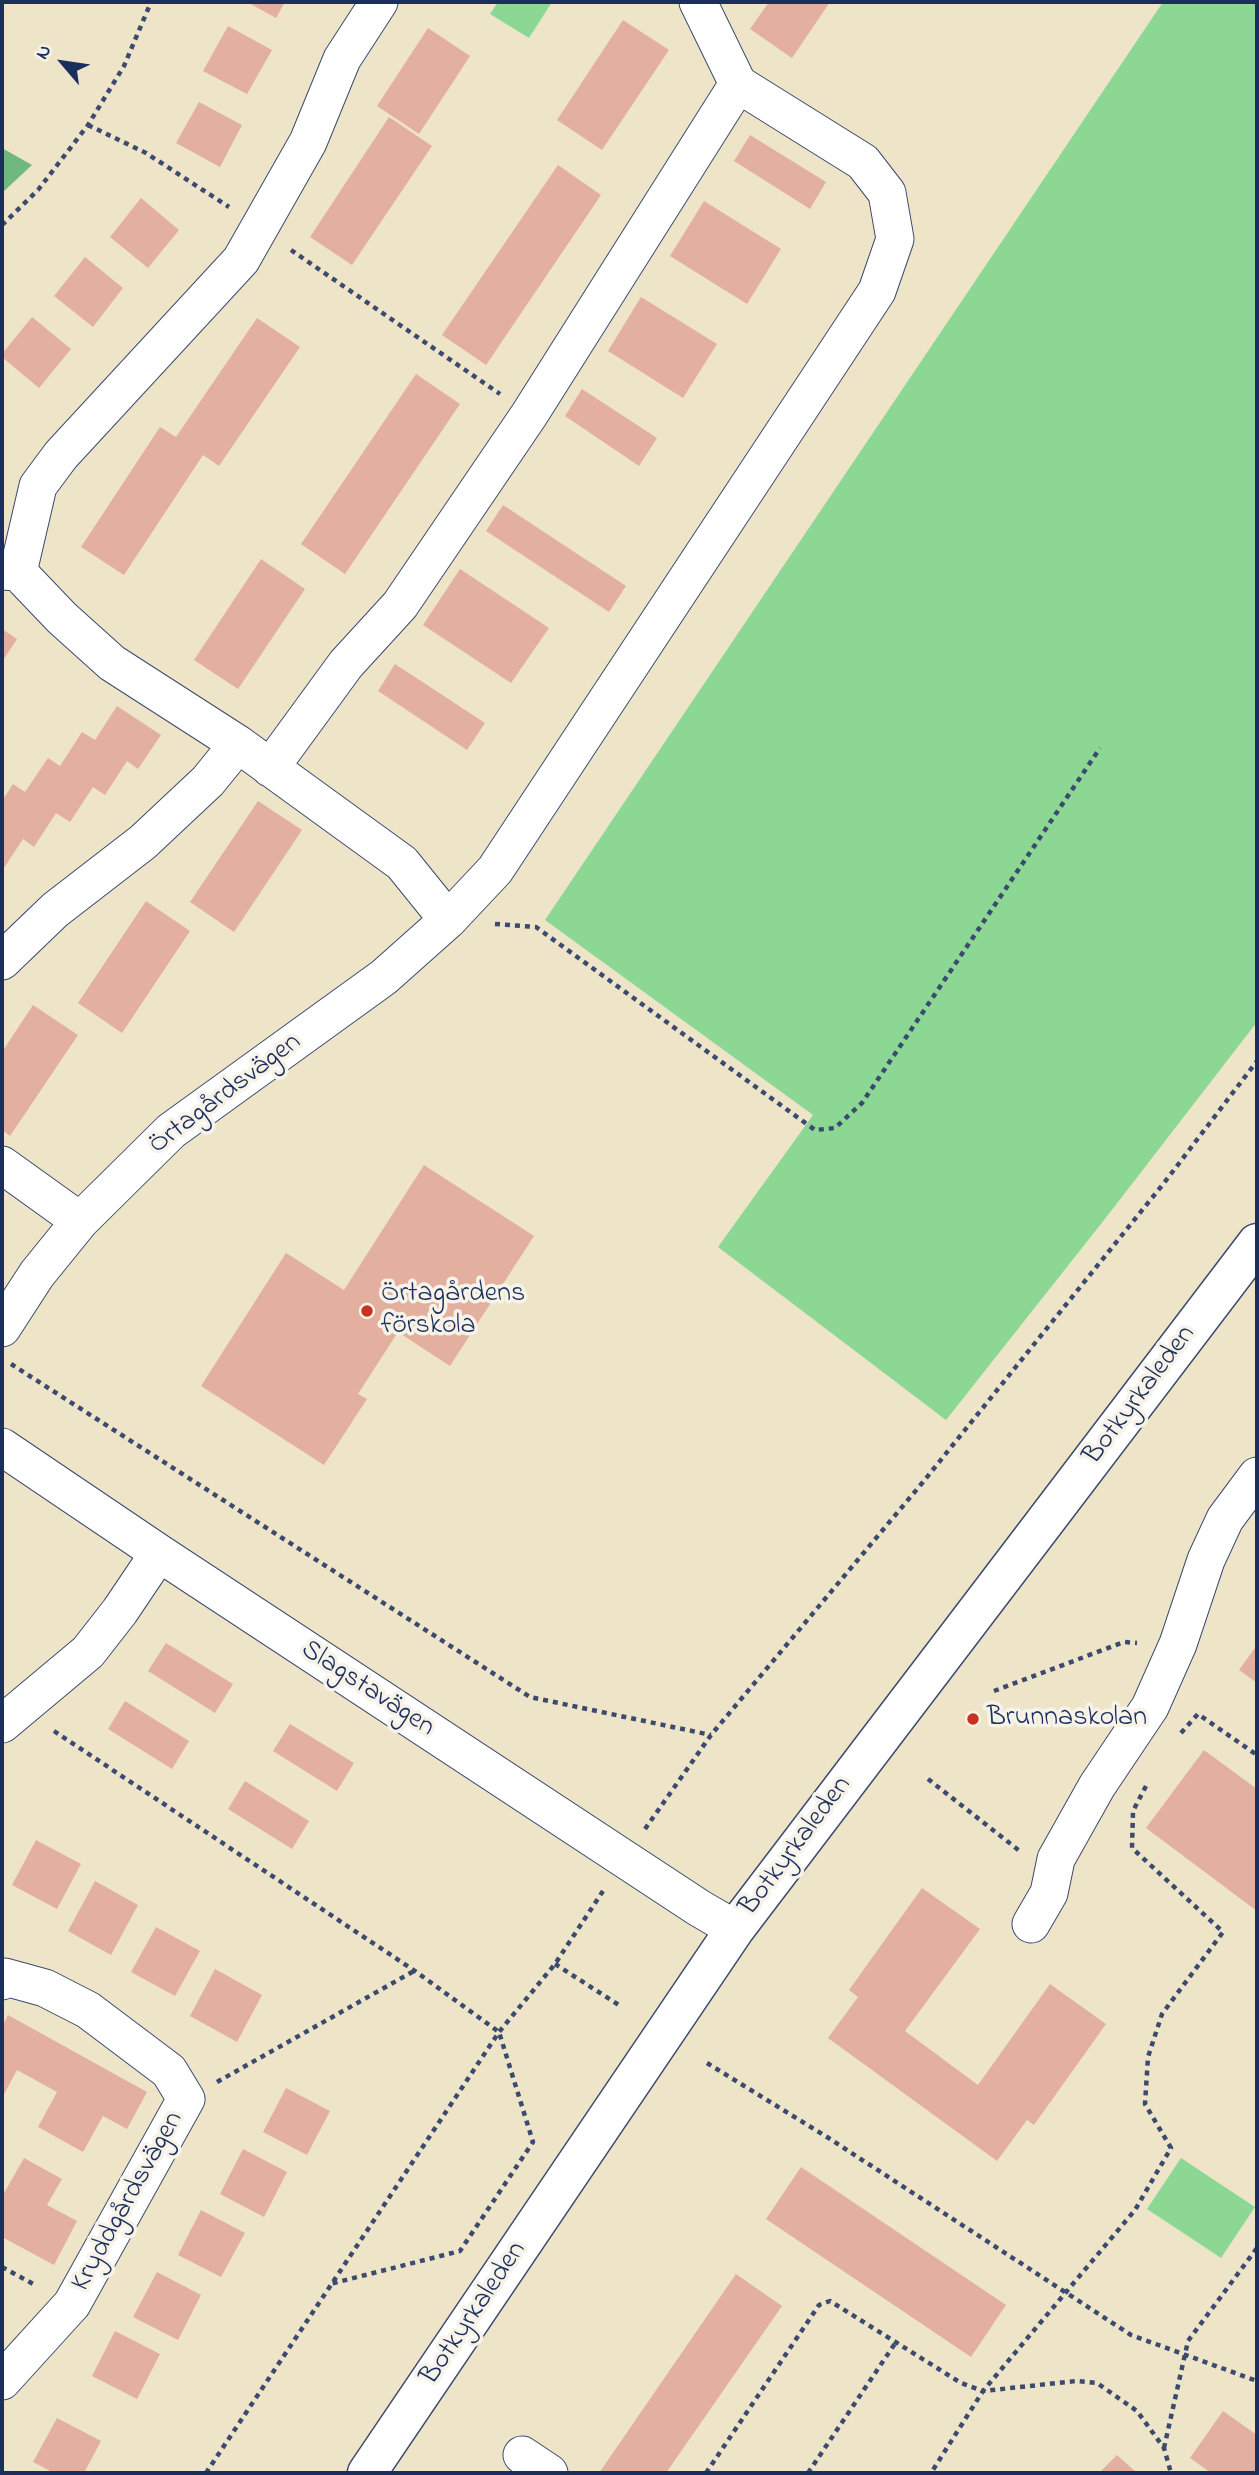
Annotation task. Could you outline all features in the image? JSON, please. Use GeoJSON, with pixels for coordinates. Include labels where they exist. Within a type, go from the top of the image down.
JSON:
{"type":"FeatureCollection","features":[{"type":"Feature","properties":{"kind":"main road","name":"Botkyrkaleden"},"geometry":{"type":"LineString","coordinates":[[367,2473],[735,1929],[1257,1243]]}},
{"type":"Feature","properties":{"kind":"street"},"geometry":{"type":"LineString","coordinates":[[379,2],[342,59],[308,142],[241,260],[61,455],[38,486],[10,571],[113,663],[238,744],[402,863],[448,920]]}},
{"type":"Feature","properties":{"kind":"street"},"geometry":{"type":"LineString","coordinates":[[270,768],[346,664],[400,605],[529,415],[738,83],[699,2]]}},
{"type":"Feature","properties":{"kind":"street","name":"Örtagårdsvägen"},"geometry":{"type":"LineString","coordinates":[[2,1328],[37,1274],[80,1221],[172,1131],[384,977],[448,920],[495,870],[877,290],[895,239],[887,194],[863,162],[738,83]]}},
{"type":"Feature","properties":{"kind":"street"},"geometry":{"type":"LineString","coordinates":[[2,961],[55,910],[143,842],[208,781],[238,744]]}},
{"type":"Feature","properties":{"kind":"street"},"geometry":{"type":"LineString","coordinates":[[2,1165],[80,1221]]}},
{"type":"Feature","properties":{"kind":"street","name":"Slagstavägen"},"geometry":{"type":"LineString","coordinates":[[2,1447],[159,1553],[735,1929]]}},
{"type":"Feature","properties":{"kind":"street"},"geometry":{"type":"LineString","coordinates":[[1031,1924],[1049,1893],[1056,1859],[1097,1786],[1150,1707],[1174,1654],[1206,1560],[1225,1519],[1257,1476]]}},
{"type":"Feature","properties":{"kind":"street"},"geometry":{"type":"LineString","coordinates":[[11,1716],[88,1652],[120,1611],[159,1553]]}},
{"type":"Feature","properties":{"kind":"street","name":"Kryddgårdsvägen"},"geometry":{"type":"LineString","coordinates":[[2,1981],[5,1978],[45,1988],[88,2010],[169,2071],[186,2099],[72,2305],[2,2381]]}},
{"type":"Feature","properties":{"kind":"path"},"geometry":{"type":"LineString","coordinates":[[2,225],[38,190],[88,125],[124,66],[151,2]]}},
{"type":"Feature","properties":{"kind":"path"},"geometry":{"type":"LineString","coordinates":[[88,125],[115,136],[168,167],[529,415]]}},
{"type":"Feature","properties":{"kind":"path"},"geometry":{"type":"LineString","coordinates":[[448,920],[536,927],[815,1130],[835,1128],[862,1103],[1100,748]]}},
{"type":"Feature","properties":{"kind":"path"},"geometry":{"type":"LineString","coordinates":[[642,1833],[711,1735],[1026,1354],[1164,1183],[1257,1061]]}},
{"type":"Feature","properties":{"kind":"path"},"geometry":{"type":"LineString","coordinates":[[2,1358],[530,1697],[711,1735]]}},
{"type":"Feature","properties":{"kind":"path"},"geometry":{"type":"LineString","coordinates":[[994,1691],[1124,1642],[1150,1643],[1174,1654]]}},
{"type":"Feature","properties":{"kind":"path"},"geometry":{"type":"LineString","coordinates":[[1176,1739],[1198,1714],[1257,1755]]}},
{"type":"Feature","properties":{"kind":"path"},"geometry":{"type":"LineString","coordinates":[[11,1716],[415,1971],[499,2032],[533,2142],[460,2251],[330,2284]]}},
{"type":"Feature","properties":{"kind":"path"},"geometry":{"type":"LineString","coordinates":[[928,1779],[1053,1876]]}},
{"type":"Feature","properties":{"kind":"path"},"geometry":{"type":"LineString","coordinates":[[931,2473],[983,2390],[1135,2210],[1171,2148],[1145,2104],[1148,2057],[1162,2014],[1223,1932],[1132,1848],[1133,1811],[1148,1782]]}},
{"type":"Feature","properties":{"kind":"path"},"geometry":{"type":"LineString","coordinates":[[206,2473],[499,2032],[555,1964],[603,1891]]}},
{"type":"Feature","properties":{"kind":"path"},"geometry":{"type":"LineString","coordinates":[[555,1964],[622,2007]]}},
{"type":"Feature","properties":{"kind":"path"},"geometry":{"type":"LineString","coordinates":[[186,2099],[415,1971]]}},
{"type":"Feature","properties":{"kind":"path"},"geometry":{"type":"LineString","coordinates":[[707,2063],[827,2137],[1131,2335],[1257,2381]]}},
{"type":"Feature","properties":{"kind":"path"},"geometry":{"type":"LineString","coordinates":[[1164,2448],[1188,2341],[1257,2248]]}},
{"type":"Feature","properties":{"kind":"path"},"geometry":{"type":"LineString","coordinates":[[708,2472],[819,2305],[830,2301],[961,2383],[983,2390],[1076,2381],[1097,2383],[1137,2410],[1164,2448],[1171,2473]]}},
{"type":"Feature","properties":{"kind":"path"},"geometry":{"type":"LineString","coordinates":[[808,2473],[896,2343]]}},
{"type":"Feature","properties":{"kind":"green space"},"geometry":{"type":"Polygon","coordinates":[[[498,2],[552,2],[529,38],[490,14],[498,2]]]}},
{"type":"Feature","properties":{"kind":"green space"},"geometry":{"type":"Polygon","coordinates":[[[1163,2],[1257,2],[1257,1022],[946,1420],[718,1247],[813,1115],[545,920],[1163,2]]]}},
{"type":"Feature","properties":{"kind":"green space"},"geometry":{"type":"Polygon","coordinates":[[[2,148],[32,165],[2,193],[2,148]]]}},
{"type":"Feature","properties":{"kind":"green space"},"geometry":{"type":"Polygon","coordinates":[[[1181,2158],[1255,2207],[1221,2258],[1147,2209],[1181,2158]]]}},
{"type":"Feature","properties":{"kind":"building"},"geometry":{"type":"Polygon","coordinates":[[[247,2],[285,2],[276,18],[247,2]]]}},
{"type":"Feature","properties":{"kind":"building"},"geometry":{"type":"Polygon","coordinates":[[[769,2],[830,2],[792,58],[750,29],[769,2]]]}},
{"type":"Feature","properties":{"kind":"building"},"geometry":{"type":"Polygon","coordinates":[[[623,20],[669,50],[602,150],[557,120],[623,20]]]}},
{"type":"Feature","properties":{"kind":"building"},"geometry":{"type":"Polygon","coordinates":[[[228,26],[272,50],[247,94],[203,71],[228,26]]]}},
{"type":"Feature","properties":{"kind":"building"},"geometry":{"type":"Polygon","coordinates":[[[428,28],[470,56],[419,134],[377,106],[428,28]]]}},
{"type":"Feature","properties":{"kind":"building"},"geometry":{"type":"Polygon","coordinates":[[[199,102],[242,125],[220,167],[176,143],[199,102]]]}},
{"type":"Feature","properties":{"kind":"building"},"geometry":{"type":"Polygon","coordinates":[[[389,117],[432,146],[352,265],[310,237],[389,117]]]}},
{"type":"Feature","properties":{"kind":"building"},"geometry":{"type":"Polygon","coordinates":[[[750,135],[826,182],[810,209],[734,161],[750,135]]]}},
{"type":"Feature","properties":{"kind":"building"},"geometry":{"type":"Polygon","coordinates":[[[558,165],[601,195],[486,365],[442,335],[558,165]]]}},
{"type":"Feature","properties":{"kind":"building"},"geometry":{"type":"Polygon","coordinates":[[[141,198],[179,230],[148,268],[110,237],[141,198]]]}},
{"type":"Feature","properties":{"kind":"building"},"geometry":{"type":"Polygon","coordinates":[[[704,201],[781,249],[747,304],[670,256],[704,201]]]}},
{"type":"Feature","properties":{"kind":"building"},"geometry":{"type":"Polygon","coordinates":[[[85,257],[123,288],[93,327],[54,296],[85,257]]]}},
{"type":"Feature","properties":{"kind":"building"},"geometry":{"type":"Polygon","coordinates":[[[641,297],[717,344],[683,398],[608,351],[641,297]]]}},
{"type":"Feature","properties":{"kind":"building"},"geometry":{"type":"Polygon","coordinates":[[[32,317],[71,349],[39,388],[2,357],[32,317]]]}},
{"type":"Feature","properties":{"kind":"building"},"geometry":{"type":"Polygon","coordinates":[[[257,318],[300,347],[219,466],[203,455],[124,575],[81,547],[160,427],[176,437],[257,318]]]}},
{"type":"Feature","properties":{"kind":"building"},"geometry":{"type":"Polygon","coordinates":[[[416,374],[460,404],[345,574],[301,544],[416,374]]]}},
{"type":"Feature","properties":{"kind":"building"},"geometry":{"type":"Polygon","coordinates":[[[582,389],[657,438],[639,466],[565,416],[582,389]]]}},
{"type":"Feature","properties":{"kind":"building"},"geometry":{"type":"Polygon","coordinates":[[[503,505],[626,586],[609,612],[486,531],[503,505]]]}},
{"type":"Feature","properties":{"kind":"building"},"geometry":{"type":"Polygon","coordinates":[[[261,559],[305,589],[238,689],[194,660],[261,559]]]}},
{"type":"Feature","properties":{"kind":"building"},"geometry":{"type":"Polygon","coordinates":[[[460,569],[549,628],[511,683],[423,625],[460,569]]]}},
{"type":"Feature","properties":{"kind":"building"},"geometry":{"type":"Polygon","coordinates":[[[2,629],[17,639],[2,662],[2,629]]]}},
{"type":"Feature","properties":{"kind":"building"},"geometry":{"type":"Polygon","coordinates":[[[395,664],[485,723],[467,750],[378,691],[395,664]]]}},
{"type":"Feature","properties":{"kind":"building"},"geometry":{"type":"Polygon","coordinates":[[[117,706],[161,735],[138,769],[127,761],[105,795],[93,787],[70,822],[56,813],[34,847],[23,839],[2,871],[2,801],[13,784],[25,792],[48,758],[60,766],[82,732],[95,740],[117,706]]]}},
{"type":"Feature","properties":{"kind":"building"},"geometry":{"type":"Polygon","coordinates":[[[258,801],[302,830],[234,932],[190,902],[258,801]]]}},
{"type":"Feature","properties":{"kind":"building"},"geometry":{"type":"Polygon","coordinates":[[[146,901],[190,931],[122,1033],[78,1003],[146,901]]]}},
{"type":"Feature","properties":{"kind":"building"},"geometry":{"type":"Polygon","coordinates":[[[33,1005],[78,1035],[10,1136],[2,1130],[2,1052],[33,1005]]]}},
{"type":"Feature","properties":{"kind":"building","name":"Örtagårdens förskola"},"geometry":{"type":"Polygon","coordinates":[[[424,1165],[534,1236],[450,1366],[398,1332],[358,1394],[367,1399],[324,1465],[201,1386],[286,1253],[344,1290],[424,1165]]]}},
{"type":"Feature","properties":{"kind":"building"},"geometry":{"type":"Polygon","coordinates":[[[166,1643],[233,1684],[215,1713],[148,1671],[166,1643]]]}},
{"type":"Feature","properties":{"kind":"building"},"geometry":{"type":"Polygon","coordinates":[[[1257,1645],[1257,1683],[1239,1670],[1257,1645]]]}},
{"type":"Feature","properties":{"kind":"building"},"geometry":{"type":"Polygon","coordinates":[[[125,1701],[189,1741],[172,1769],[108,1729],[125,1701]]]}},
{"type":"Feature","properties":{"kind":"building"},"geometry":{"type":"Polygon","coordinates":[[[290,1724],[354,1763],[337,1791],[273,1751],[290,1724]]]}},
{"type":"Feature","properties":{"kind":"building"},"geometry":{"type":"Polygon","coordinates":[[[1204,1750],[1257,1789],[1257,1911],[1146,1828],[1204,1750]]]}},
{"type":"Feature","properties":{"kind":"building"},"geometry":{"type":"Polygon","coordinates":[[[245,1781],[309,1821],[292,1849],[228,1809],[245,1781]]]}},
{"type":"Feature","properties":{"kind":"building"},"geometry":{"type":"Polygon","coordinates":[[[36,1840],[81,1864],[57,1909],[12,1885],[36,1840]]]}},
{"type":"Feature","properties":{"kind":"building"},"geometry":{"type":"Polygon","coordinates":[[[95,1881],[138,1905],[111,1955],[68,1931],[95,1881]]]}},
{"type":"Feature","properties":{"kind":"building"},"geometry":{"type":"Polygon","coordinates":[[[922,1888],[980,1929],[905,2031],[978,2085],[1050,1984],[1106,2024],[1034,2125],[1027,2120],[997,2161],[828,2038],[858,1997],[849,1990],[922,1888]]]}},
{"type":"Feature","properties":{"kind":"building"},"geometry":{"type":"Polygon","coordinates":[[[156,1927],[200,1951],[175,1996],[131,1972],[156,1927]]]}},
{"type":"Feature","properties":{"kind":"building"},"geometry":{"type":"Polygon","coordinates":[[[215,1969],[262,1995],[237,2042],[190,2016],[215,1969]]]}},
{"type":"Feature","properties":{"kind":"building"},"geometry":{"type":"Polygon","coordinates":[[[8,2015],[147,2092],[127,2129],[103,2116],[83,2152],[38,2127],[57,2092],[17,2070],[2,2098],[2,2027],[8,2015]]]}},
{"type":"Feature","properties":{"kind":"building"},"geometry":{"type":"Polygon","coordinates":[[[286,2088],[330,2111],[307,2155],[263,2132],[286,2088]]]}},
{"type":"Feature","properties":{"kind":"building"},"geometry":{"type":"Polygon","coordinates":[[[243,2149],[287,2172],[264,2217],[220,2194],[243,2149]]]}},
{"type":"Feature","properties":{"kind":"building"},"geometry":{"type":"Polygon","coordinates":[[[24,2158],[62,2179],[47,2205],[77,2221],[54,2265],[2,2237],[2,2192],[4,2193],[24,2158]]]}},
{"type":"Feature","properties":{"kind":"building"},"geometry":{"type":"Polygon","coordinates":[[[801,2167],[1006,2305],[971,2357],[766,2219],[801,2167]]]}},
{"type":"Feature","properties":{"kind":"building"},"geometry":{"type":"Polygon","coordinates":[[[201,2210],[245,2233],[221,2277],[178,2255],[201,2210]]]}},
{"type":"Feature","properties":{"kind":"building"},"geometry":{"type":"Polygon","coordinates":[[[157,2272],[201,2295],[178,2340],[133,2317],[157,2272]]]}},
{"type":"Feature","properties":{"kind":"building"},"geometry":{"type":"Polygon","coordinates":[[[736,2274],[782,2306],[666,2473],[599,2473],[736,2274]]]}},
{"type":"Feature","properties":{"kind":"building"},"geometry":{"type":"Polygon","coordinates":[[[115,2331],[160,2354],[137,2399],[92,2376],[115,2331]]]}},
{"type":"Feature","properties":{"kind":"building"},"geometry":{"type":"Polygon","coordinates":[[[1223,2411],[1257,2435],[1257,2473],[1211,2473],[1190,2458],[1223,2411]]]}},
{"type":"Feature","properties":{"kind":"building"},"geometry":{"type":"Polygon","coordinates":[[[57,2418],[101,2441],[84,2473],[54,2473],[33,2462],[57,2418]]]}},
{"type":"Feature","properties":{"kind":"building"},"geometry":{"type":"Polygon","coordinates":[[[1117,2455],[1137,2473],[1099,2473],[1117,2455]]]}},
{"type":"Feature","properties":{"kind":"place","name":"Örtagårdens förskola"},"geometry":{"type":"Point","coordinates":[367,1311]}},
{"type":"Feature","properties":{"kind":"place","name":"Brunnaskolan"},"geometry":{"type":"Point","coordinates":[973,1719]}}]}
